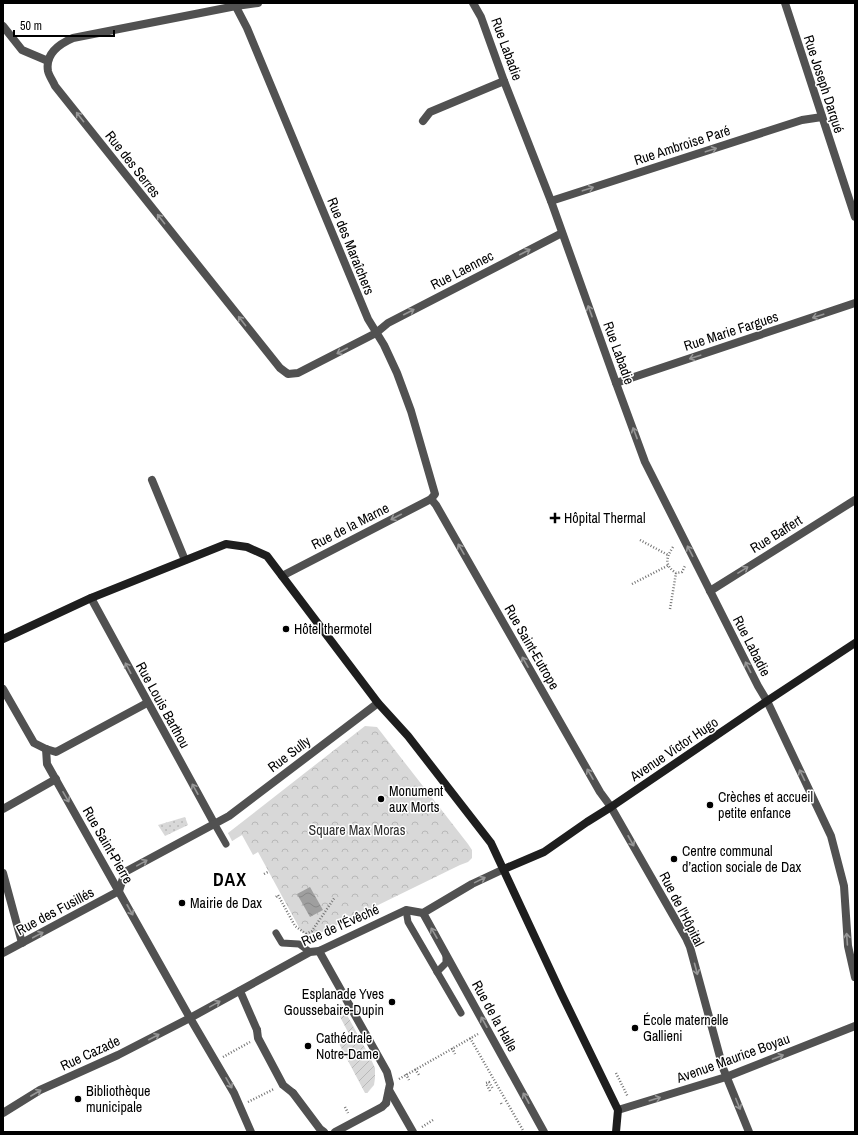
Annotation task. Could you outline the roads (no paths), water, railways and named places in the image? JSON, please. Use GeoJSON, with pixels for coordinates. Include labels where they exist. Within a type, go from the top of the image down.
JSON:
{"type":"FeatureCollection","features":[{"type":"Feature","properties":{"kind":"main road"},"geometry":{"type":"LineString","coordinates":[[3,639],[91,598],[226,544],[247,547],[267,556],[378,703],[408,736],[491,843],[561,993],[618,1110],[616,1132]]}},
{"type":"Feature","properties":{"kind":"main road","name":"Avenue Victor Hugo"},"geometry":{"type":"LineString","coordinates":[[504,869],[544,852],[855,643]]}},
{"type":"Feature","properties":{"kind":"street"},"geometry":{"type":"LineString","coordinates":[[3,26],[22,50],[48,61],[52,52],[62,43],[73,38],[235,5],[258,3]]}},
{"type":"Feature","properties":{"kind":"street","name":"Rue Labadie"},"geometry":{"type":"LineString","coordinates":[[473,3],[481,17],[562,233],[645,462],[767,701],[831,836],[844,886],[848,946],[855,977]]}},
{"type":"Feature","properties":{"kind":"street","name":"Rue Joseph Darqué"},"geometry":{"type":"LineString","coordinates":[[785,3],[855,217]]}},
{"type":"Feature","properties":{"kind":"street","name":"Rue des Maraîchers"},"geometry":{"type":"LineString","coordinates":[[235,5],[247,28],[368,319],[384,345],[397,373],[435,494],[431,499]]}},
{"type":"Feature","properties":{"kind":"street","name":"Rue des Serres"},"geometry":{"type":"LineString","coordinates":[[48,61],[48,72],[55,86],[280,368],[288,374],[298,373],[376,333]]}},
{"type":"Feature","properties":{"kind":"street"},"geometry":{"type":"LineString","coordinates":[[423,121],[430,112],[504,81]]}},
{"type":"Feature","properties":{"kind":"street","name":"Rue Ambroise Paré"},"geometry":{"type":"LineString","coordinates":[[550,201],[802,120],[822,117]]}},
{"type":"Feature","properties":{"kind":"street","name":"Rue Laennec"},"geometry":{"type":"LineString","coordinates":[[376,333],[388,323],[562,233]]}},
{"type":"Feature","properties":{"kind":"street","name":"Rue Marie Fargues"},"geometry":{"type":"LineString","coordinates":[[616,383],[855,303]]}},
{"type":"Feature","properties":{"kind":"street"},"geometry":{"type":"LineString","coordinates":[[152,480],[185,560]]}},
{"type":"Feature","properties":{"kind":"street","name":"Rue de la Marne"},"geometry":{"type":"LineString","coordinates":[[282,576],[431,499]]}},
{"type":"Feature","properties":{"kind":"street","name":"Rue Saint-Eutrope"},"geometry":{"type":"LineString","coordinates":[[431,499],[436,505],[596,785],[611,807]]}},
{"type":"Feature","properties":{"kind":"street","name":"Rue Baffert"},"geometry":{"type":"LineString","coordinates":[[710,591],[855,500]]}},
{"type":"Feature","properties":{"kind":"street","name":"Rue Louis Barthou"},"geometry":{"type":"LineString","coordinates":[[91,598],[147,703],[214,823]]}},
{"type":"Feature","properties":{"kind":"street"},"geometry":{"type":"LineString","coordinates":[[3,689],[34,743],[56,752],[147,703]]}},
{"type":"Feature","properties":{"kind":"street","name":"Rue Sully"},"geometry":{"type":"LineString","coordinates":[[119,891],[125,872],[228,816],[378,703]]}},
{"type":"Feature","properties":{"kind":"street","name":"Rue Saint-Pierre"},"geometry":{"type":"LineString","coordinates":[[46,749],[47,764],[234,1093],[251,1132]]}},
{"type":"Feature","properties":{"kind":"street"},"geometry":{"type":"LineString","coordinates":[[3,808],[56,780]]}},
{"type":"Feature","properties":{"kind":"street","name":"Rue de l'Hôpital"},"geometry":{"type":"LineString","coordinates":[[611,807],[690,947],[726,1077],[749,1132]]}},
{"type":"Feature","properties":{"kind":"street"},"geometry":{"type":"LineString","coordinates":[[406,910],[423,913],[472,884],[504,869]]}},
{"type":"Feature","properties":{"kind":"street"},"geometry":{"type":"LineString","coordinates":[[3,873],[22,943]]}},
{"type":"Feature","properties":{"kind":"street","name":"Rue des Fusillés"},"geometry":{"type":"LineString","coordinates":[[3,952],[119,891]]}},
{"type":"Feature","properties":{"kind":"street","name":"Rue de l'Évêché"},"geometry":{"type":"LineString","coordinates":[[190,1018],[310,952],[319,951],[406,910]]}},
{"type":"Feature","properties":{"kind":"street","name":"Rue de la Halle"},"geometry":{"type":"LineString","coordinates":[[423,913],[544,1132]]}},
{"type":"Feature","properties":{"kind":"street"},"geometry":{"type":"LineString","coordinates":[[319,951],[389,1078],[389,1090],[386,1103],[382,1107],[335,1132]]}},
{"type":"Feature","properties":{"kind":"street"},"geometry":{"type":"LineString","coordinates":[[240,991],[257,1034],[283,1084],[293,1093],[320,1129],[324,1132]]}},
{"type":"Feature","properties":{"kind":"street","name":"Rue Cazade"},"geometry":{"type":"LineString","coordinates":[[3,1113],[40,1090],[118,1055],[190,1018]]}},
{"type":"Feature","properties":{"kind":"street","name":"Avenue Maurice Boyau"},"geometry":{"type":"LineString","coordinates":[[618,1110],[726,1077],[855,1026]]}},
{"type":"Feature","properties":{"kind":"street"},"geometry":{"type":"LineString","coordinates":[[389,1090],[413,1132]]}},
{"type":"Feature","properties":{"kind":"lane"},"geometry":{"type":"LineString","coordinates":[[214,823],[226,844]]}},
{"type":"Feature","properties":{"kind":"lane"},"geometry":{"type":"LineString","coordinates":[[406,910],[408,922],[461,1013]]}},
{"type":"Feature","properties":{"kind":"lane"},"geometry":{"type":"LineString","coordinates":[[276,933],[282,943],[299,944],[310,952]]}},
{"type":"Feature","properties":{"kind":"lane"},"geometry":{"type":"LineString","coordinates":[[437,972],[446,963],[446,955]]}},
{"type":"Feature","properties":{"kind":"water"},"geometry":{"type":"Polygon","coordinates":[[[310,887],[323,910],[310,917],[297,894],[310,887]]]}},
{"type":"Feature","properties":{"kind":"place","name":"Hôpital Thermal"},"geometry":{"type":"Point","coordinates":[555,518]}},
{"type":"Feature","properties":{"kind":"place","name":"Hôtel thermotel"},"geometry":{"type":"Point","coordinates":[286,629]}},
{"type":"Feature","properties":{"kind":"place","name":"Monument aux Morts"},"geometry":{"type":"Point","coordinates":[381,799]}},
{"type":"Feature","properties":{"kind":"place","name":"Crèches et accueil petite enfance"},"geometry":{"type":"Point","coordinates":[710,805]}},
{"type":"Feature","properties":{"kind":"place","name":"Centre communal d’action sociale de Dax"},"geometry":{"type":"Point","coordinates":[674,859]}},
{"type":"Feature","properties":{"kind":"place","name":"Mairie de Dax"},"geometry":{"type":"Point","coordinates":[182,903]}},
{"type":"Feature","properties":{"kind":"place","name":"Esplanade Yves Goussebaire-Dupin"},"geometry":{"type":"Point","coordinates":[392,1002]}},
{"type":"Feature","properties":{"kind":"place","name":"École maternelle Gallieni"},"geometry":{"type":"Point","coordinates":[635,1028]}},
{"type":"Feature","properties":{"kind":"place","name":"Cathédrale Notre-Dame"},"geometry":{"type":"Point","coordinates":[308,1046]}},
{"type":"Feature","properties":{"kind":"place","name":"Bibliothèque municipale"},"geometry":{"type":"Point","coordinates":[78,1099]}},
{"type":"Feature","properties":{"kind":"district","name":"DAX"},"geometry":{"type":"Point","coordinates":[230,880]}},
{"type":"Feature","properties":{"kind":"park label","name":"Square Max Moras"},"geometry":{"type":"Point","coordinates":[357,830]}}]}
